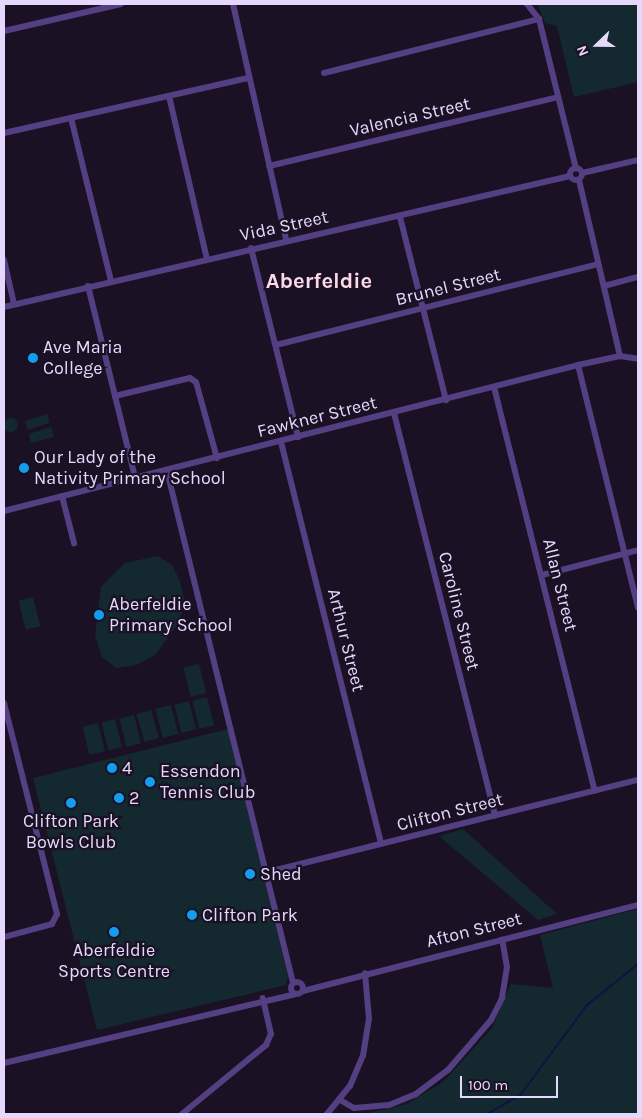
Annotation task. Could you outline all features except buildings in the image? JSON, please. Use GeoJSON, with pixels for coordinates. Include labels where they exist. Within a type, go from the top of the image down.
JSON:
{"type":"FeatureCollection","features":[{"type":"Feature","properties":{"kind":"street"},"geometry":{"type":"LineString","coordinates":[[4,32],[121,4]]}},
{"type":"Feature","properties":{"kind":"street"},"geometry":{"type":"LineString","coordinates":[[233,4],[248,78],[286,240]]}},
{"type":"Feature","properties":{"kind":"street"},"geometry":{"type":"LineString","coordinates":[[527,4],[539,19],[576,168],[582,173]]}},
{"type":"Feature","properties":{"kind":"street"},"geometry":{"type":"LineString","coordinates":[[324,73],[539,19]]}},
{"type":"Feature","properties":{"kind":"street"},"geometry":{"type":"LineString","coordinates":[[4,133],[248,78]]}},
{"type":"Feature","properties":{"kind":"street"},"geometry":{"type":"LineString","coordinates":[[169,96],[207,259]]}},
{"type":"Feature","properties":{"kind":"street","name":"Valencia Street"},"geometry":{"type":"LineString","coordinates":[[269,166],[558,97]]}},
{"type":"Feature","properties":{"kind":"street"},"geometry":{"type":"LineString","coordinates":[[71,118],[111,281]]}},
{"type":"Feature","properties":{"kind":"street"},"geometry":{"type":"LineString","coordinates":[[582,173],[638,160]]}},
{"type":"Feature","properties":{"kind":"street"},"geometry":{"type":"LineString","coordinates":[[576,168],[570,176],[579,180]]}},
{"type":"Feature","properties":{"kind":"street"},"geometry":{"type":"LineString","coordinates":[[582,173],[579,180],[620,356]]}},
{"type":"Feature","properties":{"kind":"street","name":"Vida Street"},"geometry":{"type":"LineString","coordinates":[[4,307],[251,248],[400,217],[570,176]]}},
{"type":"Feature","properties":{"kind":"street"},"geometry":{"type":"LineString","coordinates":[[400,217],[446,400]]}},
{"type":"Feature","properties":{"kind":"street"},"geometry":{"type":"LineString","coordinates":[[251,248],[298,437]]}},
{"type":"Feature","properties":{"kind":"street"},"geometry":{"type":"LineString","coordinates":[[4,260],[14,304]]}},
{"type":"Feature","properties":{"kind":"street","name":"Brunel Street"},"geometry":{"type":"LineString","coordinates":[[276,345],[598,264]]}},
{"type":"Feature","properties":{"kind":"street"},"geometry":{"type":"LineString","coordinates":[[604,286],[638,277]]}},
{"type":"Feature","properties":{"kind":"street"},"geometry":{"type":"LineString","coordinates":[[88,286],[135,478]]}},
{"type":"Feature","properties":{"kind":"street","name":"Fawkner Street"},"geometry":{"type":"LineString","coordinates":[[4,511],[578,365],[620,356],[638,358]]}},
{"type":"Feature","properties":{"kind":"street"},"geometry":{"type":"LineString","coordinates":[[578,365],[638,608]]}},
{"type":"Feature","properties":{"kind":"street"},"geometry":{"type":"LineString","coordinates":[[115,396],[190,378],[196,382],[217,458]]}},
{"type":"Feature","properties":{"kind":"street","name":"Allan Street"},"geometry":{"type":"LineString","coordinates":[[494,387],[595,791]]}},
{"type":"Feature","properties":{"kind":"street","name":"Caroline Street"},"geometry":{"type":"LineString","coordinates":[[394,413],[495,816]]}},
{"type":"Feature","properties":{"kind":"street","name":"Arthur Street"},"geometry":{"type":"LineString","coordinates":[[281,442],[381,844]]}},
{"type":"Feature","properties":{"kind":"street"},"geometry":{"type":"LineString","coordinates":[[4,1063],[279,994],[297,987],[167,471]]}},
{"type":"Feature","properties":{"kind":"street"},"geometry":{"type":"LineString","coordinates":[[62,496],[74,543]]}},
{"type":"Feature","properties":{"kind":"street"},"geometry":{"type":"LineString","coordinates":[[542,574],[638,550]]}},
{"type":"Feature","properties":{"kind":"street"},"geometry":{"type":"LineString","coordinates":[[4,703],[57,914],[52,924],[4,937]]}},
{"type":"Feature","properties":{"kind":"street","name":"Clifton Street"},"geometry":{"type":"LineString","coordinates":[[268,872],[638,780]]}},
{"type":"Feature","properties":{"kind":"street","name":"Afton Street"},"geometry":{"type":"LineString","coordinates":[[297,987],[316,985],[638,905]]}},
{"type":"Feature","properties":{"kind":"street"},"geometry":{"type":"LineString","coordinates":[[340,1100],[354,1108],[389,1105],[416,1094],[448,1070],[491,1020],[502,998],[507,967],[502,939]]}},
{"type":"Feature","properties":{"kind":"street"},"geometry":{"type":"LineString","coordinates":[[327,1114],[340,1100],[357,1072],[366,1043],[365,973]]}},
{"type":"Feature","properties":{"kind":"street"},"geometry":{"type":"LineString","coordinates":[[182,1114],[266,1046],[270,1028],[263,998]]}},
{"type":"Feature","properties":{"kind":"shaded area"},"geometry":{"type":"Polygon","coordinates":[[[538,4],[638,4],[638,82],[574,97],[557,26],[545,23],[538,4]]]}},
{"type":"Feature","properties":{"kind":"shaded area"},"geometry":{"type":"Polygon","coordinates":[[[47,414],[50,423],[28,430],[25,421],[47,414]]]}},
{"type":"Feature","properties":{"kind":"shaded area"},"geometry":{"type":"Polygon","coordinates":[[[11,418],[16,420],[18,425],[16,430],[11,432],[6,430],[4,425],[6,420],[11,418]]]}},
{"type":"Feature","properties":{"kind":"shaded area"},"geometry":{"type":"Polygon","coordinates":[[[51,427],[54,437],[31,443],[29,434],[51,427]]]}},
{"type":"Feature","properties":{"kind":"shaded area"},"geometry":{"type":"Polygon","coordinates":[[[158,556],[172,565],[180,581],[185,603],[179,622],[155,655],[136,665],[116,668],[102,657],[95,636],[101,587],[125,563],[158,556]]]}},
{"type":"Feature","properties":{"kind":"shaded area"},"geometry":{"type":"Polygon","coordinates":[[[33,597],[40,626],[26,630],[18,601],[33,597]]]}},
{"type":"Feature","properties":{"kind":"shaded area"},"geometry":{"type":"Polygon","coordinates":[[[199,664],[206,693],[191,697],[183,668],[199,664]]]}},
{"type":"Feature","properties":{"kind":"shaded area"},"geometry":{"type":"Polygon","coordinates":[[[207,697],[214,725],[199,729],[192,701],[207,697]]]}},
{"type":"Feature","properties":{"kind":"shaded area"},"geometry":{"type":"Polygon","coordinates":[[[189,701],[196,729],[181,733],[174,705],[189,701]]]}},
{"type":"Feature","properties":{"kind":"shaded area"},"geometry":{"type":"Polygon","coordinates":[[[171,705],[178,734],[163,738],[155,709],[171,705]]]}},
{"type":"Feature","properties":{"kind":"shaded area"},"geometry":{"type":"Polygon","coordinates":[[[151,710],[159,738],[145,742],[137,714],[151,710]]]}},
{"type":"Feature","properties":{"kind":"shaded area"},"geometry":{"type":"Polygon","coordinates":[[[134,715],[141,743],[126,747],[119,719],[134,715]]]}},
{"type":"Feature","properties":{"kind":"shaded area"},"geometry":{"type":"Polygon","coordinates":[[[115,719],[122,747],[108,751],[101,722],[115,719]]]}},
{"type":"Feature","properties":{"kind":"shaded area"},"geometry":{"type":"Polygon","coordinates":[[[98,723],[105,751],[89,755],[82,727],[98,723]]]}},
{"type":"Feature","properties":{"kind":"shaded area","name":"Clifton Park"},"geometry":{"type":"Polygon","coordinates":[[[228,729],[288,977],[286,985],[97,1030],[33,778],[228,729]]]}},
{"type":"Feature","properties":{"kind":"shaded area"},"geometry":{"type":"Polygon","coordinates":[[[463,829],[557,914],[538,920],[439,836],[463,829]]]}},
{"type":"Feature","properties":{"kind":"shaded area"},"geometry":{"type":"Polygon","coordinates":[[[638,909],[638,1114],[364,1114],[407,1104],[443,1082],[492,1028],[511,984],[553,988],[540,935],[638,909]]]}},
{"type":"Feature","properties":{"kind":"waterway"},"geometry":{"type":"LineString","coordinates":[[487,1114],[521,1094],[587,1005],[638,964]]}},
{"type":"Feature","properties":{"kind":"place","name":"Ave Maria College"},"geometry":{"type":"Point","coordinates":[33,358]}},
{"type":"Feature","properties":{"kind":"place","name":"Our Lady of the Nativity Primary School"},"geometry":{"type":"Point","coordinates":[24,468]}},
{"type":"Feature","properties":{"kind":"place","name":"Aberfeldie Primary School"},"geometry":{"type":"Point","coordinates":[99,615]}},
{"type":"Feature","properties":{"kind":"place","name":"4"},"geometry":{"type":"Point","coordinates":[112,768]}},
{"type":"Feature","properties":{"kind":"place","name":"Essendon Tennis Club"},"geometry":{"type":"Point","coordinates":[150,782]}},
{"type":"Feature","properties":{"kind":"place","name":"2"},"geometry":{"type":"Point","coordinates":[119,798]}},
{"type":"Feature","properties":{"kind":"place","name":"Clifton Park Bowls Club"},"geometry":{"type":"Point","coordinates":[71,803]}},
{"type":"Feature","properties":{"kind":"place","name":"Shed"},"geometry":{"type":"Point","coordinates":[250,874]}},
{"type":"Feature","properties":{"kind":"place","name":"Clifton Park"},"geometry":{"type":"Point","coordinates":[192,915]}},
{"type":"Feature","properties":{"kind":"place","name":"Aberfeldie Sports Centre"},"geometry":{"type":"Point","coordinates":[114,932]}},
{"type":"Feature","properties":{"kind":"district","name":"Aberfeldie"},"geometry":{"type":"Point","coordinates":[319,282]}}]}
